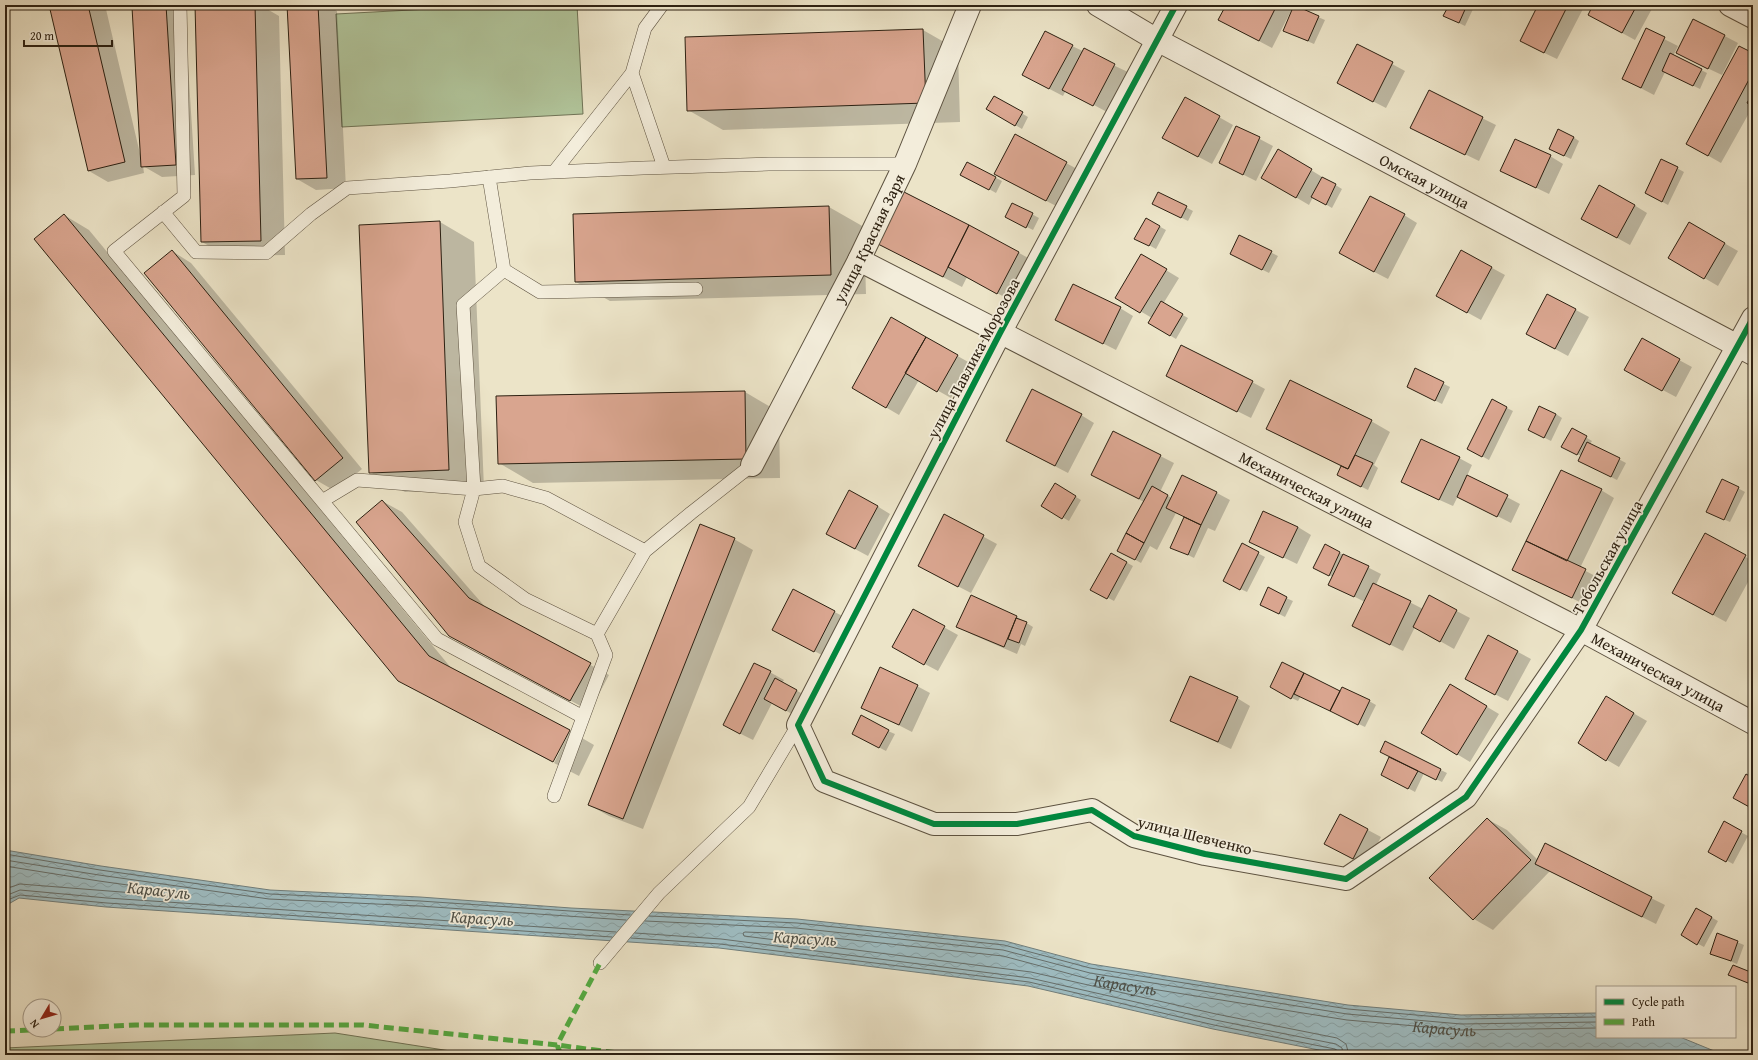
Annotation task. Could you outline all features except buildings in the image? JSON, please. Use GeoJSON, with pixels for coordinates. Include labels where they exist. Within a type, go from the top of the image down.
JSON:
{"type":"FeatureCollection","features":[{"type":"Feature","properties":{"kind":"street","name":"улица Красная Заря"},"geometry":{"type":"LineString","coordinates":[[752,465],[858,260],[905,164],[970,5]]}},
{"type":"Feature","properties":{"kind":"street","name":"Омская улица"},"geometry":{"type":"LineString","coordinates":[[1098,5],[1157,40],[1746,350]]}},
{"type":"Feature","properties":{"kind":"street","name":"улица Павлика Морозова"},"geometry":{"type":"LineString","coordinates":[[798,725],[1000,333],[1176,5]]}},
{"type":"Feature","properties":{"kind":"street"},"geometry":{"type":"LineString","coordinates":[[1730,5],[1753,17]]}},
{"type":"Feature","properties":{"kind":"street","name":"Механическая улица"},"geometry":{"type":"LineString","coordinates":[[858,260],[1581,630],[1753,723]]}},
{"type":"Feature","properties":{"kind":"street","name":"Тобольская улица"},"geometry":{"type":"LineString","coordinates":[[1466,797],[1581,630],[1746,350],[1753,318]]}},
{"type":"Feature","properties":{"kind":"street","name":"улица Шевченко"},"geometry":{"type":"LineString","coordinates":[[798,725],[824,781],[934,824],[1016,824],[1092,810],[1134,836],[1205,854],[1346,879],[1466,797]]}},
{"type":"Feature","properties":{"kind":"lane"},"geometry":{"type":"LineString","coordinates":[[180,5],[184,196],[114,251],[437,639],[583,717]]}},
{"type":"Feature","properties":{"kind":"lane"},"geometry":{"type":"LineString","coordinates":[[554,172],[632,73],[645,28],[662,5]]}},
{"type":"Feature","properties":{"kind":"lane"},"geometry":{"type":"LineString","coordinates":[[632,73],[664,167]]}},
{"type":"Feature","properties":{"kind":"lane"},"geometry":{"type":"LineString","coordinates":[[163,212],[196,252],[266,253],[312,214],[347,188],[554,172],[664,167],[770,164],[905,164]]}},
{"type":"Feature","properties":{"kind":"lane"},"geometry":{"type":"LineString","coordinates":[[489,177],[504,270],[540,292],[696,289]]}},
{"type":"Feature","properties":{"kind":"lane"},"geometry":{"type":"LineString","coordinates":[[504,270],[463,305],[474,489],[465,522],[479,566],[525,600],[597,634],[606,655],[554,796]]}},
{"type":"Feature","properties":{"kind":"lane"},"geometry":{"type":"LineString","coordinates":[[597,634],[645,552],[691,513],[752,465]]}},
{"type":"Feature","properties":{"kind":"lane"},"geometry":{"type":"LineString","coordinates":[[322,501],[357,480],[474,489],[503,486],[546,498],[645,552]]}},
{"type":"Feature","properties":{"kind":"lane"},"geometry":{"type":"LineString","coordinates":[[600,963],[660,893],[749,807],[798,725]]}},
{"type":"Feature","properties":{"kind":"green space"},"geometry":{"type":"Polygon","coordinates":[[[505,5],[577,5],[583,114],[342,127],[336,14],[505,5]]]}},
{"type":"Feature","properties":{"kind":"green space"},"geometry":{"type":"Polygon","coordinates":[[[335,1033],[476,1055],[5,1055],[5,1048],[335,1033]]]}},
{"type":"Feature","properties":{"kind":"water","name":"Карасуль"},"geometry":{"type":"Polygon","coordinates":[[[5,850],[101,866],[270,890],[420,897],[571,908],[797,919],[1005,941],[1091,964],[1348,1005],[1461,1015],[1596,1013],[1596,1038],[1682,1038],[1724,1055],[1344,1055],[1213,1029],[1028,986],[719,948],[106,907],[19,898],[5,906],[5,850]]]}},
{"type":"Feature","properties":{"kind":"marked path"},"geometry":{"type":"LineString","coordinates":[[62,1029],[136,1025],[363,1025],[557,1045],[600,963]]}},
{"type":"Feature","properties":{"kind":"marked path"},"geometry":{"type":"LineString","coordinates":[[5,1031],[22,1030]]}},
{"type":"Feature","properties":{"kind":"marked path"},"geometry":{"type":"LineString","coordinates":[[561,1055],[557,1045],[632,1055]]}},
{"type":"Feature","properties":{"kind":"cycle path"},"geometry":{"type":"LineString","coordinates":[[1176,5],[1000,333],[798,725],[824,781],[934,824],[1017,824],[1092,810],[1134,836],[1205,854],[1346,879],[1466,797],[1581,630],[1753,318]]}}]}
